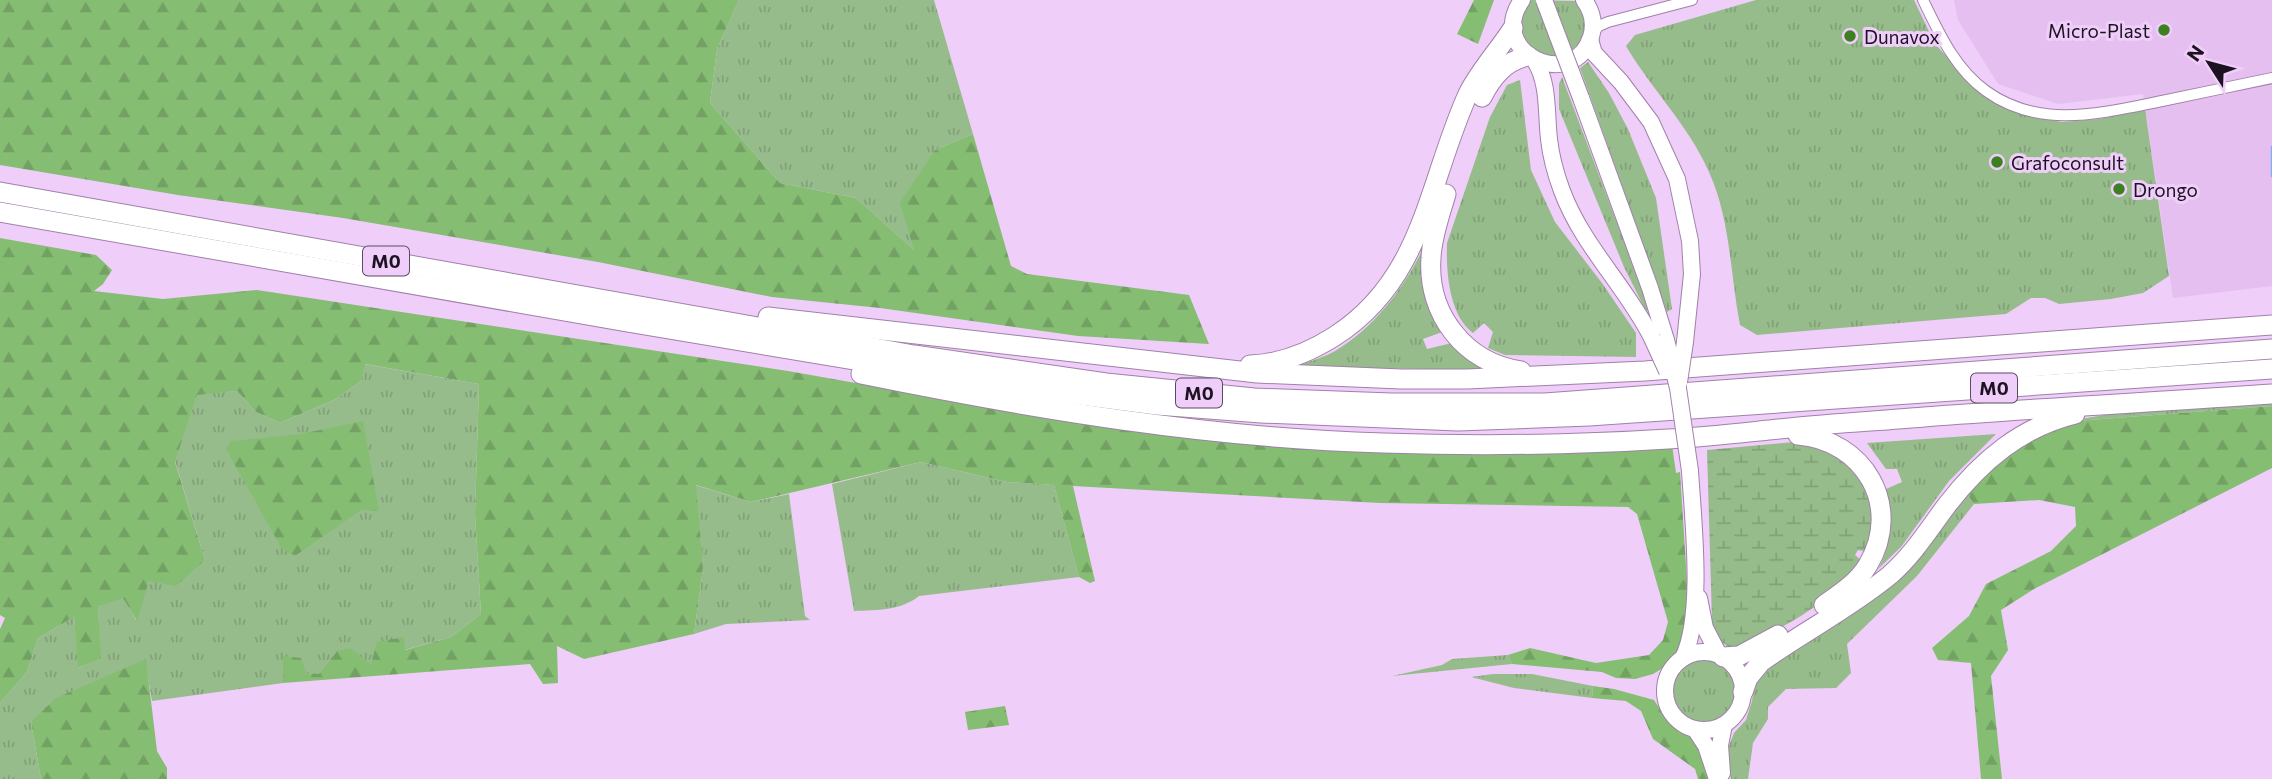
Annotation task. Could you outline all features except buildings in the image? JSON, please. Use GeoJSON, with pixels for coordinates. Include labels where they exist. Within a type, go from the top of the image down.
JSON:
{"type":"FeatureCollection","features":[{"type":"Feature","properties":{"kind":"highway"},"geometry":{"type":"LineString","coordinates":[[1209,368],[1283,360],[1307,351],[1350,327],[1380,298],[1394,280],[1413,244],[1469,93],[1513,27]]}},
{"type":"Feature","properties":{"kind":"highway"},"geometry":{"type":"LineString","coordinates":[[1532,58],[1515,59],[1506,65],[1489,83],[1480,102],[1436,225],[1431,259],[1432,280],[1435,298],[1449,327],[1469,350],[1497,365],[1549,376]]}},
{"type":"Feature","properties":{"kind":"highway","name":"M0"},"geometry":{"type":"LineString","coordinates":[[0,192],[914,355],[1106,383],[1254,398],[1391,403],[1545,403],[2272,349]]}},
{"type":"Feature","properties":{"kind":"highway","name":"M0"},"geometry":{"type":"LineString","coordinates":[[0,212],[977,380],[1106,399],[1282,415],[1431,420],[1588,416],[2272,369]]}},
{"type":"Feature","properties":{"kind":"highway"},"geometry":{"type":"LineString","coordinates":[[670,312],[724,312],[1209,368],[1300,376],[1401,379],[1549,376],[1755,364],[2272,324]]}},
{"type":"Feature","properties":{"kind":"highway"},"geometry":{"type":"LineString","coordinates":[[725,337],[761,352],[960,394],[1089,416],[1217,432],[1381,443],[1515,445],[1622,442],[1947,415],[2272,394]]}},
{"type":"Feature","properties":{"kind":"highway"},"geometry":{"type":"LineString","coordinates":[[1743,692],[1748,678],[1761,662],[1891,574],[1910,555],[1970,477],[2007,444],[2024,432],[2061,417],[2115,405]]}},
{"type":"Feature","properties":{"kind":"highway"},"geometry":{"type":"LineString","coordinates":[[1721,656],[1739,656],[1753,650],[1845,590],[1866,568],[1880,535],[1881,519],[1875,488],[1853,456],[1840,447],[1811,436],[1762,432]]}},
{"type":"Feature","properties":{"kind":"main road"},"geometry":{"type":"LineString","coordinates":[[1544,0],[1646,275],[1659,339],[1678,388],[1690,471],[1695,580],[1689,645],[1683,658],[1669,672],[1665,695],[1674,717],[1684,725],[1710,730],[1724,725],[1734,716],[1743,692],[1737,670],[1721,656],[1705,628],[1695,580]]}},
{"type":"Feature","properties":{"kind":"main road"},"geometry":{"type":"LineString","coordinates":[[1584,0],[1591,14],[1590,37],[1594,53],[1621,82],[1651,122],[1677,179],[1690,241],[1692,274],[1678,388]]}},
{"type":"Feature","properties":{"kind":"main road"},"geometry":{"type":"LineString","coordinates":[[1520,1],[1514,14],[1513,27],[1518,44],[1532,58],[1544,82],[1550,144],[1562,191],[1588,245],[1659,339]]}},
{"type":"Feature","properties":{"kind":"main road"},"geometry":{"type":"LineString","coordinates":[[1532,58],[1556,64],[1567,62],[1576,57],[1590,37]]}},
{"type":"Feature","properties":{"kind":"main road"},"geometry":{"type":"LineString","coordinates":[[1683,658],[1694,653],[1707,652],[1721,656]]}},
{"type":"Feature","properties":{"kind":"main road"},"geometry":{"type":"LineString","coordinates":[[1723,779],[1720,746],[1724,725]]}},
{"type":"Feature","properties":{"kind":"main road"},"geometry":{"type":"LineString","coordinates":[[1695,729],[1706,746],[1717,779]]}},
{"type":"Feature","properties":{"kind":"street"},"geometry":{"type":"LineString","coordinates":[[1590,37],[1599,26],[1608,22],[1692,0]]}},
{"type":"Feature","properties":{"kind":"street"},"geometry":{"type":"LineString","coordinates":[[1923,0],[1944,44],[1962,68],[1985,91],[2012,106],[2049,116],[2086,116],[2272,78]]}},
{"type":"Feature","properties":{"kind":"shaded area"},"geometry":{"type":"Polygon","coordinates":[[[1954,0],[2272,0],[2272,286],[2173,298],[2143,94],[2058,104],[1998,84],[1958,20],[1954,0]]]}},
{"type":"Feature","properties":{"kind":"green space"},"geometry":{"type":"Polygon","coordinates":[[[0,0],[739,0],[717,49],[710,103],[780,183],[856,198],[914,250],[900,203],[935,150],[973,134],[1011,266],[1027,274],[1189,295],[1209,344],[1078,336],[880,308],[772,297],[598,262],[343,218],[178,195],[0,165],[0,0]]]}},
{"type":"Feature","properties":{"kind":"green space"},"geometry":{"type":"Polygon","coordinates":[[[739,0],[934,0],[973,134],[935,150],[915,251],[856,198],[780,183],[710,103],[717,49],[739,0]]]}},
{"type":"Feature","properties":{"kind":"green space"},"geometry":{"type":"Polygon","coordinates":[[[1474,0],[1494,0],[1478,44],[1457,34],[1474,0]]]}},
{"type":"Feature","properties":{"kind":"green space"},"geometry":{"type":"Polygon","coordinates":[[[1530,0],[1577,1],[1584,16],[1584,30],[1580,42],[1561,56],[1548,56],[1537,51],[1526,40],[1522,31],[1524,9],[1530,0]]]}},
{"type":"Feature","properties":{"kind":"green space"},"geometry":{"type":"Polygon","coordinates":[[[1756,0],[1914,0],[1935,44],[1980,92],[2026,115],[2062,122],[2099,119],[2145,109],[2169,276],[2143,293],[2059,304],[2045,298],[2031,298],[2006,314],[1757,335],[1740,325],[1726,228],[1709,172],[1691,139],[1626,46],[1635,35],[1756,0]]]}},
{"type":"Feature","properties":{"kind":"green space"},"geometry":{"type":"Polygon","coordinates":[[[1588,62],[1609,93],[1628,129],[1656,198],[1672,309],[1667,312],[1580,68],[1588,62]]]}},
{"type":"Feature","properties":{"kind":"green space"},"geometry":{"type":"Polygon","coordinates":[[[1562,77],[1649,308],[1646,311],[1624,267],[1559,109],[1559,84],[1562,77]]]}},
{"type":"Feature","properties":{"kind":"green space"},"geometry":{"type":"Polygon","coordinates":[[[1520,80],[1531,170],[1555,222],[1636,333],[1636,357],[1505,355],[1488,348],[1493,332],[1484,323],[1473,333],[1465,325],[1454,304],[1448,279],[1447,243],[1490,117],[1507,85],[1520,80]]]}},
{"type":"Feature","properties":{"kind":"green space"},"geometry":{"type":"Polygon","coordinates":[[[0,238],[96,255],[112,270],[103,284],[94,291],[163,299],[257,290],[788,371],[1087,424],[1672,445],[1676,473],[1680,472],[1687,581],[1683,644],[1663,668],[1635,679],[1616,678],[1602,672],[1512,664],[1508,655],[1530,648],[1596,663],[1649,655],[1663,640],[1668,622],[1637,514],[1628,507],[1380,503],[1073,486],[1095,581],[1090,583],[1079,577],[1054,485],[1007,482],[921,462],[751,502],[696,485],[703,568],[694,634],[584,659],[557,646],[558,683],[543,684],[530,664],[283,683],[283,656],[301,658],[306,673],[319,674],[337,651],[350,648],[371,664],[377,642],[404,637],[405,650],[451,637],[481,614],[475,514],[479,384],[365,364],[361,381],[336,399],[280,423],[256,412],[237,391],[197,395],[175,462],[205,560],[176,586],[149,581],[137,621],[123,598],[98,607],[101,658],[78,668],[74,617],[38,638],[27,672],[0,703],[0,629],[5,618],[0,615],[0,238]]]}},
{"type":"Feature","properties":{"kind":"green space"},"geometry":{"type":"Polygon","coordinates":[[[1424,247],[1445,331],[1423,339],[1427,349],[1452,343],[1488,370],[1294,367],[1330,353],[1350,341],[1376,318],[1397,292],[1424,247]]]}},
{"type":"Feature","properties":{"kind":"green space"},"geometry":{"type":"Polygon","coordinates":[[[364,364],[479,384],[475,514],[481,614],[451,637],[404,650],[404,637],[371,664],[337,651],[319,675],[306,673],[283,657],[283,683],[152,701],[145,660],[31,722],[41,779],[0,779],[0,703],[27,672],[38,638],[74,617],[79,668],[100,657],[98,607],[123,597],[136,620],[149,581],[205,560],[175,461],[197,394],[237,391],[256,412],[280,423],[336,399],[361,381],[364,364]]]}},
{"type":"Feature","properties":{"kind":"green space"},"geometry":{"type":"Polygon","coordinates":[[[2272,401],[2272,406],[2063,422],[2116,413],[2272,401]]]}},
{"type":"Feature","properties":{"kind":"green space"},"geometry":{"type":"Polygon","coordinates":[[[2272,406],[2272,468],[2034,589],[2001,610],[2008,650],[1991,676],[2002,779],[1981,779],[1971,663],[1938,660],[1932,648],[1969,616],[1986,584],[2051,551],[2076,526],[2075,507],[2039,500],[1974,504],[1967,494],[1988,472],[2023,443],[2063,422],[2272,406]]]}},
{"type":"Feature","properties":{"kind":"green space"},"geometry":{"type":"Polygon","coordinates":[[[363,421],[379,511],[361,510],[295,556],[282,549],[226,449],[231,441],[301,434],[363,421]]]}},
{"type":"Feature","properties":{"kind":"green space"},"geometry":{"type":"Polygon","coordinates":[[[1996,434],[1949,481],[1901,547],[1878,569],[1888,540],[1886,489],[1902,482],[1897,469],[1886,469],[1867,443],[1996,434]]]}},
{"type":"Feature","properties":{"kind":"green space"},"geometry":{"type":"Polygon","coordinates":[[[1794,442],[1821,447],[1836,454],[1865,485],[1872,505],[1868,552],[1858,550],[1855,555],[1862,561],[1851,576],[1821,602],[1768,634],[1733,650],[1717,639],[1712,621],[1707,450],[1794,442]]]}},
{"type":"Feature","properties":{"kind":"green space"},"geometry":{"type":"Polygon","coordinates":[[[921,462],[1007,482],[1054,485],[1079,577],[919,596],[896,607],[854,611],[832,484],[921,462]]]}},
{"type":"Feature","properties":{"kind":"green space"},"geometry":{"type":"Polygon","coordinates":[[[695,485],[751,502],[789,494],[805,616],[810,620],[726,624],[694,634],[703,568],[695,485]]]}},
{"type":"Feature","properties":{"kind":"green space"},"geometry":{"type":"Polygon","coordinates":[[[1967,494],[1974,504],[1917,576],[1847,644],[1851,673],[1836,688],[1786,689],[1768,707],[1768,719],[1753,743],[1748,779],[1731,779],[1727,751],[1734,733],[1746,720],[1755,681],[1767,667],[1799,646],[1967,494]]]}},
{"type":"Feature","properties":{"kind":"green space"},"geometry":{"type":"Polygon","coordinates":[[[1508,655],[1512,664],[1392,676],[1442,665],[1452,659],[1508,655]]]}},
{"type":"Feature","properties":{"kind":"green space"},"geometry":{"type":"Polygon","coordinates":[[[1702,657],[1725,667],[1735,690],[1725,713],[1702,723],[1679,713],[1669,690],[1679,667],[1702,657]]]}},
{"type":"Feature","properties":{"kind":"green space"},"geometry":{"type":"Polygon","coordinates":[[[146,659],[157,751],[167,768],[167,779],[41,779],[31,722],[56,698],[146,659]]]}},
{"type":"Feature","properties":{"kind":"green space"},"geometry":{"type":"Polygon","coordinates":[[[1532,674],[1593,686],[1592,698],[1514,688],[1471,677],[1532,674]]]}},
{"type":"Feature","properties":{"kind":"green space"},"geometry":{"type":"Polygon","coordinates":[[[1593,686],[1654,700],[1670,724],[1694,739],[1713,779],[1698,779],[1695,769],[1653,739],[1641,711],[1626,701],[1592,698],[1593,686]]]}},
{"type":"Feature","properties":{"kind":"green space"},"geometry":{"type":"Polygon","coordinates":[[[1005,706],[1009,725],[968,730],[965,712],[1005,706]]]}},
{"type":"Feature","properties":{"kind":"waterway"},"geometry":{"type":"LineString","coordinates":[[2272,147],[2272,176]]}},
{"type":"Feature","properties":{"kind":"place","name":"Micro-Plast"},"geometry":{"type":"Point","coordinates":[2164,30]}},
{"type":"Feature","properties":{"kind":"place","name":"Dunavox"},"geometry":{"type":"Point","coordinates":[1850,36]}},
{"type":"Feature","properties":{"kind":"place","name":"Grafoconsult"},"geometry":{"type":"Point","coordinates":[1997,162]}},
{"type":"Feature","properties":{"kind":"place","name":"Drongo"},"geometry":{"type":"Point","coordinates":[2119,189]}}]}
